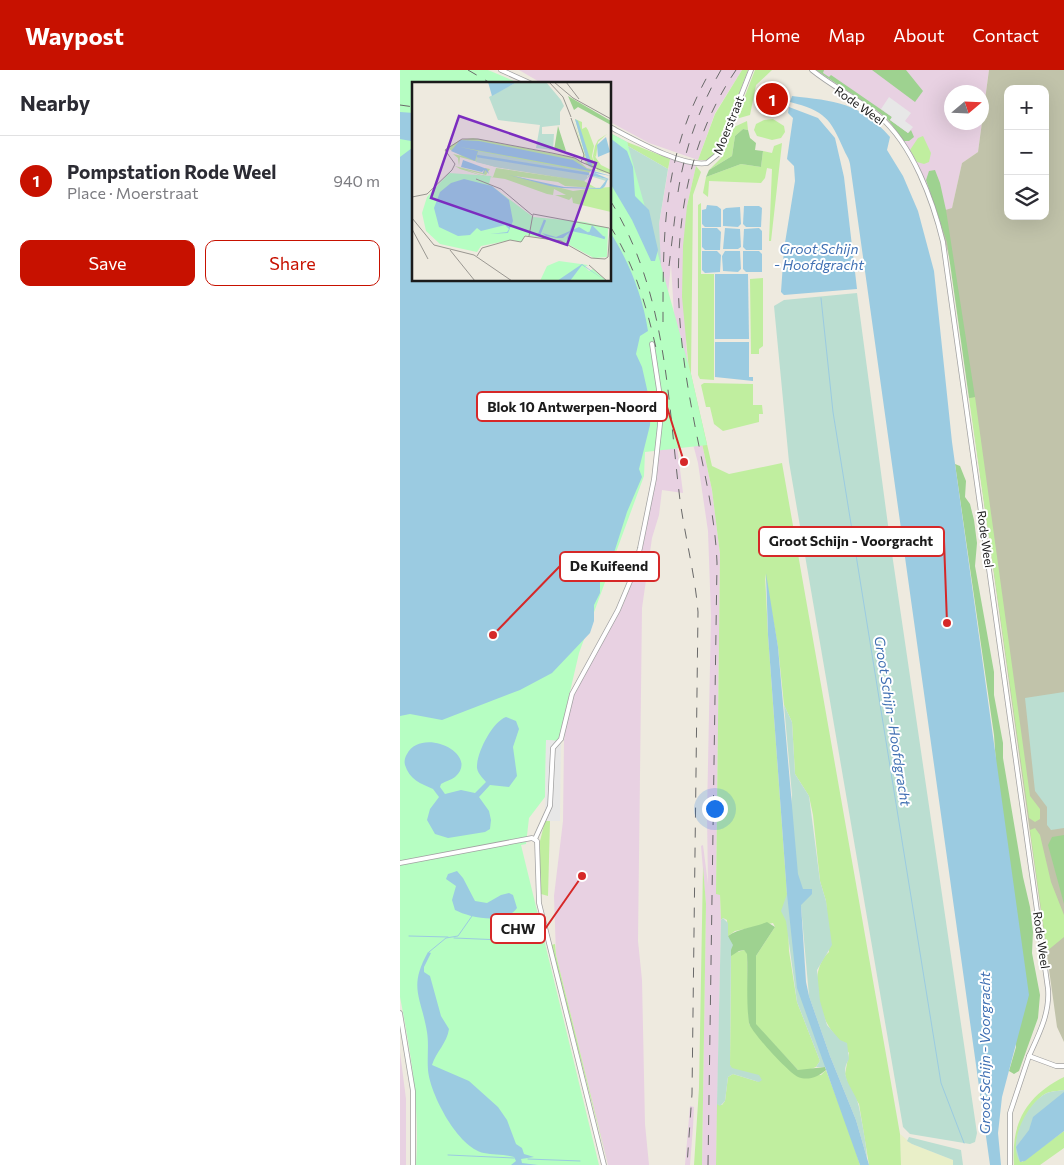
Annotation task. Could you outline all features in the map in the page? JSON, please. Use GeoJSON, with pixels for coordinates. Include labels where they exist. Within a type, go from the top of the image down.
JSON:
{"type":"FeatureCollection","features":[{"type":"Feature","properties":{"kind":"street"},"geometry":{"type":"LineString","coordinates":[[501,70],[528,82]]}},
{"type":"Feature","properties":{"kind":"street","name":"Moerstraat"},"geometry":{"type":"LineString","coordinates":[[611,128],[659,152],[694,163],[707,164],[718,154],[751,70]]}},
{"type":"Feature","properties":{"kind":"street","name":"Rode Weel"},"geometry":{"type":"LineString","coordinates":[[812,70],[832,86],[880,118],[894,132],[929,196],[943,242],[1049,1002],[1046,1016],[1010,1112],[1010,1165]]}},
{"type":"Feature","properties":{"kind":"street"},"geometry":{"type":"LineString","coordinates":[[535,839],[550,806],[553,748],[561,739],[572,694],[622,603],[634,572],[640,548],[654,479],[660,424],[660,390],[652,344]]}},
{"type":"Feature","properties":{"kind":"street"},"geometry":{"type":"LineString","coordinates":[[400,863],[535,839]]}},
{"type":"Feature","properties":{"kind":"street"},"geometry":{"type":"LineString","coordinates":[[535,839],[538,845],[539,903],[604,1165]]}},
{"type":"Feature","properties":{"kind":"street"},"geometry":{"type":"LineString","coordinates":[[400,1013],[412,1091],[414,1165]]}},
{"type":"Feature","properties":{"kind":"street"},"geometry":{"type":"LineString","coordinates":[[1030,1056],[1056,1066],[1064,1066]]}},
{"type":"Feature","properties":{"kind":"shaded area"},"geometry":{"type":"Polygon","coordinates":[[[519,70],[742,70],[715,113],[698,160],[649,143],[611,123],[611,82],[540,82],[519,70]]]}},
{"type":"Feature","properties":{"kind":"shaded area"},"geometry":{"type":"Polygon","coordinates":[[[816,70],[989,70],[987,85],[944,85],[944,130],[981,130],[978,152],[962,163],[952,208],[938,212],[917,162],[889,121],[816,70]]]}},
{"type":"Feature","properties":{"kind":"shaded area"},"geometry":{"type":"Polygon","coordinates":[[[989,70],[1064,70],[1064,1042],[1057,1027],[951,265],[938,212],[952,208],[962,163],[978,152],[981,130],[989,130],[989,85],[987,85],[989,70]]]}},
{"type":"Feature","properties":{"kind":"shaded area"},"geometry":{"type":"Polygon","coordinates":[[[889,97],[911,113],[905,121],[913,127],[908,133],[890,120],[892,117],[881,109],[889,97]]]}},
{"type":"Feature","properties":{"kind":"shaded area"},"geometry":{"type":"Polygon","coordinates":[[[611,134],[627,142],[628,146],[668,169],[659,224],[661,265],[611,134]]]}},
{"type":"Feature","properties":{"kind":"shaded area"},"geometry":{"type":"Polygon","coordinates":[[[670,159],[696,166],[687,206],[686,344],[691,392],[712,490],[720,554],[716,894],[720,894],[721,920],[716,1165],[702,1165],[706,904],[701,846],[703,845],[708,884],[707,814],[711,616],[708,531],[698,463],[689,429],[674,315],[671,264],[668,294],[677,446],[683,493],[662,490],[659,515],[652,538],[642,608],[638,941],[642,980],[645,1124],[649,1165],[608,1165],[556,955],[554,896],[563,821],[566,721],[572,698],[623,605],[634,577],[648,517],[661,434],[659,224],[670,159]]]}},
{"type":"Feature","properties":{"kind":"shaded area","name":"Groot Schijn - Hoofdgracht"},"geometry":{"type":"Polygon","coordinates":[[[857,293],[890,540],[977,1133],[975,1142],[970,1144],[910,1134],[903,1127],[789,462],[774,306],[784,300],[857,293]]]}},
{"type":"Feature","properties":{"kind":"shaded area"},"geometry":{"type":"Polygon","coordinates":[[[1064,692],[1064,828],[1051,830],[1047,825],[1047,807],[1035,791],[1025,698],[1064,692]]]}},
{"type":"Feature","properties":{"kind":"shaded area"},"geometry":{"type":"Polygon","coordinates":[[[784,705],[792,722],[795,774],[809,796],[820,881],[826,901],[832,945],[817,970],[820,1001],[827,1025],[840,1040],[847,1043],[849,1059],[845,1072],[846,1078],[859,1107],[867,1158],[856,1120],[830,1056],[809,996],[800,895],[797,959],[826,1062],[825,1067],[816,1067],[820,1061],[797,1002],[786,921],[781,911],[787,894],[785,862],[792,795],[784,705]]]}},
{"type":"Feature","properties":{"kind":"shaded area"},"geometry":{"type":"Polygon","coordinates":[[[546,740],[561,741],[560,821],[545,821],[546,740]]]}},
{"type":"Feature","properties":{"kind":"shaded area"},"geometry":{"type":"Polygon","coordinates":[[[723,918],[728,923],[728,936],[733,945],[731,950],[730,1065],[732,1068],[759,1075],[762,1080],[759,1082],[733,1074],[728,1077],[725,1101],[720,1106],[717,1104],[721,920],[723,918]]]}},
{"type":"Feature","properties":{"kind":"shaded area"},"geometry":{"type":"Polygon","coordinates":[[[400,1052],[406,1099],[406,1165],[400,1165],[400,1052]]]}},
{"type":"Feature","properties":{"kind":"shaded area"},"geometry":{"type":"Polygon","coordinates":[[[1064,1090],[1064,1114],[1020,1162],[1016,1145],[1017,1135],[1026,1115],[1038,1099],[1045,1094],[1064,1090]]]}},
{"type":"Feature","properties":{"kind":"shaded area"},"geometry":{"type":"Polygon","coordinates":[[[690,1106],[694,1107],[690,1165],[685,1165],[690,1106]]]}},
{"type":"Feature","properties":{"kind":"shaded area"},"geometry":{"type":"Polygon","coordinates":[[[900,1134],[912,1144],[953,1160],[953,1165],[901,1165],[900,1134]]]}},
{"type":"Feature","properties":{"kind":"shaded area"},"geometry":{"type":"Polygon","coordinates":[[[909,1137],[961,1150],[963,1165],[953,1165],[953,1160],[912,1144],[907,1141],[909,1137]]]}},
{"type":"Feature","properties":{"kind":"green space"},"geometry":{"type":"Polygon","coordinates":[[[400,70],[488,70],[516,82],[412,82],[412,281],[611,281],[611,134],[627,142],[691,374],[707,445],[645,452],[644,476],[579,653],[559,739],[557,741],[546,740],[545,797],[529,818],[526,844],[521,845],[599,1165],[416,1165],[417,1122],[414,1080],[400,997],[400,70]]]}},
{"type":"Feature","properties":{"kind":"green space"},"geometry":{"type":"Polygon","coordinates":[[[742,70],[748,70],[718,149],[710,160],[698,160],[715,114],[742,70]]]}},
{"type":"Feature","properties":{"kind":"green space"},"geometry":{"type":"Polygon","coordinates":[[[755,70],[772,70],[756,85],[750,115],[736,119],[755,70]]]}},
{"type":"Feature","properties":{"kind":"green space"},"geometry":{"type":"Polygon","coordinates":[[[816,70],[824,70],[823,73],[829,77],[831,75],[892,117],[890,120],[908,133],[911,130],[914,137],[909,141],[904,141],[889,121],[879,112],[816,70]]]}},
{"type":"Feature","properties":{"kind":"green space"},"geometry":{"type":"Polygon","coordinates":[[[872,70],[906,70],[923,91],[915,102],[872,70]]]}},
{"type":"Feature","properties":{"kind":"green space"},"geometry":{"type":"Polygon","coordinates":[[[773,119],[784,126],[785,132],[781,138],[772,140],[757,136],[754,130],[756,124],[764,120],[773,119]]]}},
{"type":"Feature","properties":{"kind":"green space"},"geometry":{"type":"Polygon","coordinates":[[[747,121],[748,130],[743,129],[735,136],[732,156],[709,170],[722,157],[734,127],[747,121]]]}},
{"type":"Feature","properties":{"kind":"green space"},"geometry":{"type":"Polygon","coordinates":[[[743,129],[748,130],[750,138],[756,143],[755,150],[763,151],[761,167],[741,164],[706,177],[709,170],[732,156],[735,136],[743,129]]]}},
{"type":"Feature","properties":{"kind":"green space"},"geometry":{"type":"Polygon","coordinates":[[[923,136],[931,153],[929,162],[924,164],[917,162],[910,150],[918,138],[923,136]]]}},
{"type":"Feature","properties":{"kind":"green space"},"geometry":{"type":"Polygon","coordinates":[[[627,142],[670,159],[668,169],[628,146],[627,142]]]}},
{"type":"Feature","properties":{"kind":"green space"},"geometry":{"type":"Polygon","coordinates":[[[782,143],[771,241],[769,241],[772,169],[767,168],[765,178],[761,183],[709,181],[708,197],[703,193],[706,177],[741,164],[761,167],[763,151],[772,153],[774,146],[782,143]]]}},
{"type":"Feature","properties":{"kind":"green space"},"geometry":{"type":"Polygon","coordinates":[[[696,166],[701,172],[693,195],[691,374],[712,466],[729,474],[782,463],[900,1134],[901,1165],[869,1165],[859,1104],[848,1087],[845,1074],[849,1053],[832,1032],[820,1007],[817,977],[823,959],[829,952],[826,901],[820,881],[813,815],[809,796],[795,774],[792,722],[784,705],[778,647],[765,574],[787,894],[789,951],[797,1002],[820,1061],[816,1067],[806,1071],[798,1070],[756,1025],[756,956],[775,927],[773,923],[735,931],[728,936],[727,920],[723,918],[721,920],[720,895],[716,894],[720,554],[712,490],[691,392],[682,297],[683,246],[687,206],[696,166]]]}},
{"type":"Feature","properties":{"kind":"green space"},"geometry":{"type":"Polygon","coordinates":[[[935,170],[946,210],[975,397],[969,398],[947,242],[926,180],[929,171],[935,170]]]}},
{"type":"Feature","properties":{"kind":"green space"},"geometry":{"type":"Polygon","coordinates":[[[701,203],[701,274],[714,274],[714,380],[700,379],[698,375],[698,205],[701,203]]]}},
{"type":"Feature","properties":{"kind":"green space"},"geometry":{"type":"Polygon","coordinates":[[[763,278],[763,346],[759,349],[759,354],[751,354],[750,279],[763,278]]]}},
{"type":"Feature","properties":{"kind":"green space"},"geometry":{"type":"Polygon","coordinates":[[[704,383],[753,384],[753,405],[762,405],[763,414],[759,414],[759,422],[723,431],[714,424],[710,407],[706,407],[701,385],[704,383]]]}},
{"type":"Feature","properties":{"kind":"green space"},"geometry":{"type":"Polygon","coordinates":[[[975,397],[1030,796],[1040,809],[1040,819],[1035,822],[1029,818],[969,398],[975,397]]]}},
{"type":"Feature","properties":{"kind":"green space"},"geometry":{"type":"Polygon","coordinates":[[[955,464],[960,466],[966,481],[965,497],[970,504],[974,520],[977,543],[975,566],[994,672],[994,695],[1003,743],[1003,758],[1023,877],[1030,907],[1033,932],[1032,953],[1040,995],[1038,1018],[1019,1071],[1014,1074],[1009,1071],[1016,1047],[994,735],[955,464]]]}},
{"type":"Feature","properties":{"kind":"green space"},"geometry":{"type":"Polygon","coordinates":[[[545,821],[550,821],[548,896],[541,894],[539,888],[540,841],[545,821]]]}},
{"type":"Feature","properties":{"kind":"green space"},"geometry":{"type":"Polygon","coordinates":[[[1035,828],[1040,835],[1051,882],[1064,915],[1064,937],[1047,951],[1030,830],[1035,828]]]}},
{"type":"Feature","properties":{"kind":"green space"},"geometry":{"type":"Polygon","coordinates":[[[1064,835],[1064,904],[1048,845],[1052,837],[1064,835]]]}},
{"type":"Feature","properties":{"kind":"green space"},"geometry":{"type":"Polygon","coordinates":[[[703,867],[706,904],[702,1165],[694,1165],[699,1088],[703,867]]]}},
{"type":"Feature","properties":{"kind":"green space"},"geometry":{"type":"Polygon","coordinates":[[[767,922],[775,927],[756,956],[756,1024],[798,1070],[825,1067],[826,1070],[813,1078],[805,1079],[793,1074],[763,1043],[749,1023],[747,954],[744,950],[731,956],[728,936],[737,931],[767,922]]]}},
{"type":"Feature","properties":{"kind":"green space"},"geometry":{"type":"Polygon","coordinates":[[[555,944],[556,955],[608,1165],[551,945],[555,944]]]}},
{"type":"Feature","properties":{"kind":"green space"},"geometry":{"type":"Polygon","coordinates":[[[744,950],[747,953],[749,1024],[797,1076],[821,1075],[826,1070],[860,1165],[716,1165],[717,1104],[722,1105],[725,1101],[728,1077],[733,1074],[759,1082],[731,1068],[730,1065],[731,954],[744,950]]]}},
{"type":"Feature","properties":{"kind":"green space"},"geometry":{"type":"Polygon","coordinates":[[[1064,1077],[1064,1090],[1045,1094],[1032,1107],[1021,1126],[1016,1146],[1022,1162],[1064,1131],[1064,1148],[1040,1165],[1014,1165],[1015,1136],[1024,1112],[1040,1093],[1064,1077]]]}},
{"type":"Feature","properties":{"kind":"water","name":"Groot Schijn - Voorgracht"},"geometry":{"type":"Polygon","coordinates":[[[792,96],[846,105],[879,125],[890,137],[887,150],[903,176],[918,211],[934,271],[952,442],[1029,995],[1002,1097],[998,1133],[1001,1165],[990,1165],[850,164],[835,130],[825,117],[802,105],[790,102],[792,96]]]}},
{"type":"Feature","properties":{"kind":"water","name":"Groot Schijn - Hoofdgracht"},"geometry":{"type":"Polygon","coordinates":[[[789,107],[818,118],[835,138],[844,177],[857,289],[784,295],[781,292],[784,249],[795,181],[794,166],[787,159],[793,118],[788,113],[789,107]]]}},
{"type":"Feature","properties":{"kind":"water"},"geometry":{"type":"Polygon","coordinates":[[[400,112],[412,113],[412,148],[411,141],[400,139],[400,112]]]}},
{"type":"Feature","properties":{"kind":"water"},"geometry":{"type":"Polygon","coordinates":[[[611,139],[627,151],[633,167],[635,196],[649,210],[658,250],[655,261],[651,261],[632,220],[611,185],[611,139]]]}},
{"type":"Feature","properties":{"kind":"water"},"geometry":{"type":"Polygon","coordinates":[[[412,148],[412,281],[611,281],[611,234],[634,280],[643,305],[648,331],[640,336],[636,354],[642,367],[651,407],[650,425],[639,469],[642,477],[627,512],[613,556],[600,574],[600,593],[594,605],[594,621],[590,633],[552,673],[520,690],[442,720],[410,714],[400,716],[400,157],[412,148]]]}},
{"type":"Feature","properties":{"kind":"water"},"geometry":{"type":"Polygon","coordinates":[[[707,205],[717,206],[721,209],[721,227],[705,227],[702,224],[702,210],[706,209],[707,205]]]}},
{"type":"Feature","properties":{"kind":"water"},"geometry":{"type":"Polygon","coordinates":[[[744,206],[759,206],[762,208],[761,227],[746,227],[743,224],[744,206]]]}},
{"type":"Feature","properties":{"kind":"water"},"geometry":{"type":"Polygon","coordinates":[[[740,207],[741,224],[738,227],[723,226],[723,210],[740,207]]]}},
{"type":"Feature","properties":{"kind":"water"},"geometry":{"type":"Polygon","coordinates":[[[702,228],[717,228],[721,232],[720,250],[705,250],[702,247],[702,228]]]}},
{"type":"Feature","properties":{"kind":"water"},"geometry":{"type":"Polygon","coordinates":[[[725,228],[740,229],[741,247],[738,249],[723,249],[725,228]]]}},
{"type":"Feature","properties":{"kind":"water"},"geometry":{"type":"Polygon","coordinates":[[[759,228],[762,231],[762,250],[746,250],[743,247],[744,229],[759,228]]]}},
{"type":"Feature","properties":{"kind":"water"},"geometry":{"type":"Polygon","coordinates":[[[702,251],[717,251],[721,255],[720,272],[705,273],[702,270],[702,251]]]}},
{"type":"Feature","properties":{"kind":"water"},"geometry":{"type":"Polygon","coordinates":[[[725,251],[740,251],[741,269],[738,272],[723,271],[722,256],[725,251]]]}},
{"type":"Feature","properties":{"kind":"water"},"geometry":{"type":"Polygon","coordinates":[[[743,251],[759,251],[762,254],[762,272],[746,272],[743,269],[743,251]]]}},
{"type":"Feature","properties":{"kind":"water"},"geometry":{"type":"Polygon","coordinates":[[[715,274],[748,274],[749,339],[715,339],[715,274]]]}},
{"type":"Feature","properties":{"kind":"water"},"geometry":{"type":"Polygon","coordinates":[[[715,342],[749,342],[749,377],[753,377],[753,381],[715,377],[715,342]]]}},
{"type":"Feature","properties":{"kind":"water"},"geometry":{"type":"Polygon","coordinates":[[[766,573],[778,647],[798,874],[803,889],[812,889],[812,894],[801,905],[806,982],[830,1056],[856,1120],[869,1165],[860,1165],[797,988],[787,894],[768,635],[766,573]]]}},
{"type":"Feature","properties":{"kind":"water"},"geometry":{"type":"Polygon","coordinates":[[[506,717],[516,721],[519,729],[513,747],[517,776],[509,787],[490,785],[479,797],[489,811],[490,829],[485,832],[448,838],[435,834],[427,820],[430,809],[439,797],[433,789],[420,783],[409,774],[405,764],[407,754],[414,746],[424,743],[436,743],[446,746],[455,752],[461,760],[461,768],[455,777],[441,784],[440,787],[445,794],[461,790],[475,793],[486,782],[479,774],[477,768],[482,747],[495,725],[506,717]]]}},
{"type":"Feature","properties":{"kind":"water"},"geometry":{"type":"Polygon","coordinates":[[[457,871],[463,878],[475,901],[487,903],[509,893],[513,895],[517,908],[505,917],[497,918],[478,917],[455,910],[452,900],[456,886],[446,879],[448,874],[457,871]]]}},
{"type":"Feature","properties":{"kind":"water"},"geometry":{"type":"Polygon","coordinates":[[[428,952],[431,953],[424,967],[424,972],[430,976],[441,1016],[449,1029],[446,1039],[432,1065],[469,1081],[498,1107],[507,1120],[516,1144],[522,1148],[524,1154],[534,1157],[521,1159],[522,1163],[538,1165],[511,1165],[516,1161],[514,1157],[484,1153],[474,1149],[455,1131],[447,1119],[430,1080],[427,1032],[417,984],[422,964],[428,952]]]}},
{"type":"Feature","properties":{"kind":"water"},"geometry":{"type":"Polygon","coordinates":[[[1064,1092],[1064,1131],[1025,1161],[1020,1162],[1016,1147],[1029,1130],[1033,1117],[1064,1092]]]}},
{"type":"Feature","properties":{"kind":"waterway","name":"Groot Schijn - Hoofdgracht"},"geometry":{"type":"LineString","coordinates":[[821,298],[833,412],[941,1083],[964,1143]]}},
{"type":"Feature","properties":{"kind":"waterway"},"geometry":{"type":"LineString","coordinates":[[429,952],[446,938],[458,936],[472,916]]}},
{"type":"Feature","properties":{"kind":"waterway"},"geometry":{"type":"LineString","coordinates":[[409,936],[448,937]]}},
{"type":"Feature","properties":{"kind":"waterway"},"geometry":{"type":"LineString","coordinates":[[454,938],[526,941]]}},
{"type":"Feature","properties":{"kind":"waterway"},"geometry":{"type":"LineString","coordinates":[[448,1155],[514,1158]]}},
{"type":"Feature","properties":{"kind":"waterway"},"geometry":{"type":"LineString","coordinates":[[528,1159],[580,1161]]}},
{"type":"Feature","properties":{"kind":"railway"},"geometry":{"type":"LineString","coordinates":[[468,70],[489,82]]}},
{"type":"Feature","properties":{"kind":"railway"},"geometry":{"type":"LineString","coordinates":[[663,322],[664,255],[669,193],[683,131],[695,101],[711,70]]}},
{"type":"Feature","properties":{"kind":"railway"},"geometry":{"type":"LineString","coordinates":[[678,192],[694,129],[706,99],[721,70]]}},
{"type":"Feature","properties":{"kind":"railway"},"geometry":{"type":"LineString","coordinates":[[708,1165],[717,563],[711,505],[685,366],[678,278],[680,234],[686,191],[697,149],[714,109],[736,70]]}},
{"type":"Feature","properties":{"kind":"railway"},"geometry":{"type":"LineString","coordinates":[[400,105],[412,107]]}},
{"type":"Feature","properties":{"kind":"railway"},"geometry":{"type":"LineString","coordinates":[[611,202],[629,235],[643,271],[654,308],[662,346],[680,500],[698,612],[692,1094],[687,1165]]}},
{"type":"Feature","properties":{"kind":"railway"},"geometry":{"type":"LineString","coordinates":[[669,266],[675,216]]}},
{"type":"Feature","properties":{"kind":"railway"},"geometry":{"type":"LineString","coordinates":[[611,228],[626,255],[638,285],[656,348]]}},
{"type":"Feature","properties":{"kind":"place","name":"Pompstation Rode Weel"},"geometry":{"type":"Point","coordinates":[772,99]}},
{"type":"Feature","properties":{"kind":"place","name":"Blok 10 Antwerpen-Noord"},"geometry":{"type":"Point","coordinates":[684,462]}},
{"type":"Feature","properties":{"kind":"place","name":"Groot Schijn - Voorgracht"},"geometry":{"type":"Point","coordinates":[947,623]}},
{"type":"Feature","properties":{"kind":"place","name":"De Kuifeend"},"geometry":{"type":"Point","coordinates":[493,635]}},
{"type":"Feature","properties":{"kind":"place","name":"CHW"},"geometry":{"type":"Point","coordinates":[582,876]}}]}
